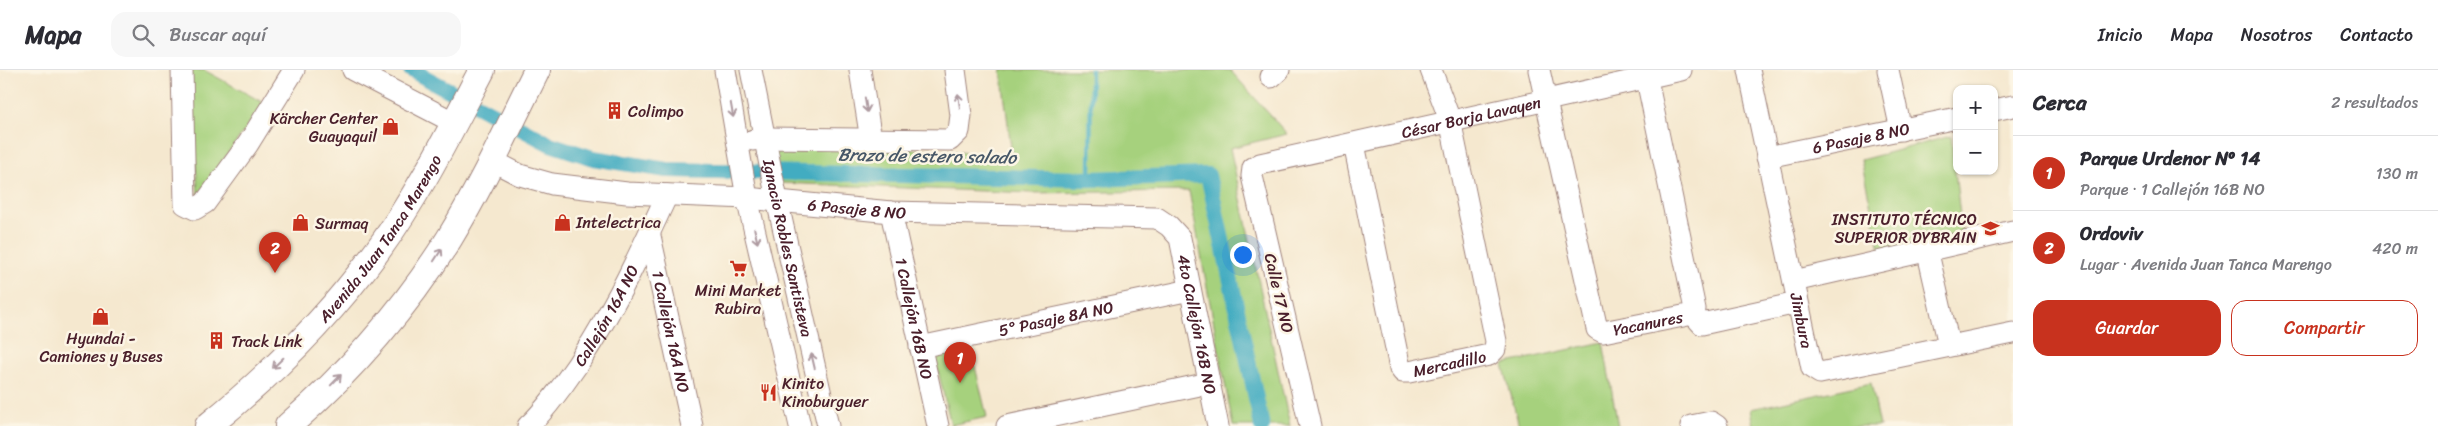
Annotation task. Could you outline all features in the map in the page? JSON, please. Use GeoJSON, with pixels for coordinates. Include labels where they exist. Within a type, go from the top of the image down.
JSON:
{"type":"FeatureCollection","features":[{"type":"Feature","properties":{"kind":"main road"},"geometry":{"type":"LineString","coordinates":[[288,426],[316,402],[382,331],[424,276],[449,238],[537,70]]}},
{"type":"Feature","properties":{"kind":"main road","name":"Avenida Juan Tanca Marengo"},"geometry":{"type":"LineString","coordinates":[[208,426],[277,365],[336,304],[379,249],[422,182],[479,76]]}},
{"type":"Feature","properties":{"kind":"street"},"geometry":{"type":"LineString","coordinates":[[182,70],[185,204],[195,209],[205,203],[248,144],[294,70]]}},
{"type":"Feature","properties":{"kind":"street"},"geometry":{"type":"LineString","coordinates":[[353,70],[457,118]]}},
{"type":"Feature","properties":{"kind":"street","name":"Ignacio Robles Santisteva"},"geometry":{"type":"LineString","coordinates":[[725,70],[747,193],[800,426]]}},
{"type":"Feature","properties":{"kind":"street","name":"Ignacio Robles Santisteva"},"geometry":{"type":"LineString","coordinates":[[751,70],[775,193],[828,426]]}},
{"type":"Feature","properties":{"kind":"street"},"geometry":{"type":"LineString","coordinates":[[860,70],[871,140]]}},
{"type":"Feature","properties":{"kind":"street"},"geometry":{"type":"LineString","coordinates":[[739,146],[766,141],[950,140],[959,131],[961,115],[955,70]]}},
{"type":"Feature","properties":{"kind":"street"},"geometry":{"type":"LineString","coordinates":[[1431,70],[1450,120]]}},
{"type":"Feature","properties":{"kind":"street"},"geometry":{"type":"LineString","coordinates":[[1539,70],[1547,101]]}},
{"type":"Feature","properties":{"kind":"street","name":"César Borja Lavayen"},"geometry":{"type":"LineString","coordinates":[[1260,164],[1354,144],[1450,120],[1547,101],[1646,74],[1681,70]]}},
{"type":"Feature","properties":{"kind":"street","name":"Jimbura"},"geometry":{"type":"LineString","coordinates":[[1749,70],[1812,368],[1820,373],[2013,333]]}},
{"type":"Feature","properties":{"kind":"street"},"geometry":{"type":"LineString","coordinates":[[1888,70],[1901,130]]}},
{"type":"Feature","properties":{"kind":"street","name":"Yacanures"},"geometry":{"type":"LineString","coordinates":[[1547,101],[1597,329],[1604,332],[1693,314],[1695,309],[1646,74]]}},
{"type":"Feature","properties":{"kind":"street"},"geometry":{"type":"LineString","coordinates":[[1998,109],[2013,106]]}},
{"type":"Feature","properties":{"kind":"street","name":"6 Pasaje 8 NO"},"geometry":{"type":"LineString","coordinates":[[1767,157],[1953,119]]}},
{"type":"Feature","properties":{"kind":"street","name":"Mercadillo"},"geometry":{"type":"LineString","coordinates":[[1354,144],[1400,368],[1403,372],[1409,372],[1489,355],[1495,348],[1496,341],[1450,120]]}},
{"type":"Feature","properties":{"kind":"street","name":"6 Pasaje 8 NO"},"geometry":{"type":"LineString","coordinates":[[491,160],[520,175],[552,184],[627,193],[668,195],[775,193],[891,212],[1157,218],[1168,226]]}},
{"type":"Feature","properties":{"kind":"street","name":"Calle 17 NO"},"geometry":{"type":"LineString","coordinates":[[1260,164],[1253,168],[1252,176],[1310,426]]}},
{"type":"Feature","properties":{"kind":"street","name":"Callejón 16A NO"},"geometry":{"type":"LineString","coordinates":[[528,426],[539,416],[583,357],[650,236],[668,195]]}},
{"type":"Feature","properties":{"kind":"street","name":"1 Callejón 16B NO"},"geometry":{"type":"LineString","coordinates":[[891,212],[938,426]]}},
{"type":"Feature","properties":{"kind":"street","name":"4to Callejón 16B NO"},"geometry":{"type":"LineString","coordinates":[[1168,226],[1180,238],[1218,426]]}},
{"type":"Feature","properties":{"kind":"street"},"geometry":{"type":"LineString","coordinates":[[1794,282],[2013,231]]}},
{"type":"Feature","properties":{"kind":"street","name":"1 Callejón 16A NO"},"geometry":{"type":"LineString","coordinates":[[650,236],[692,426]]}},
{"type":"Feature","properties":{"kind":"street"},"geometry":{"type":"LineString","coordinates":[[1927,250],[1949,345]]}},
{"type":"Feature","properties":{"kind":"street","name":"5° Pasaje 8A NO"},"geometry":{"type":"LineString","coordinates":[[920,346],[1190,290]]}},
{"type":"Feature","properties":{"kind":"street"},"geometry":{"type":"LineString","coordinates":[[1693,314],[1702,324],[1797,303]]}},
{"type":"Feature","properties":{"kind":"street"},"geometry":{"type":"LineString","coordinates":[[1007,426],[1209,383]]}},
{"type":"Feature","properties":{"kind":"street"},"geometry":{"type":"LineString","coordinates":[[1691,426],[1711,422],[1717,426]]}},
{"type":"Feature","properties":{"kind":"green space"},"geometry":{"type":"Polygon","coordinates":[[[190,70],[204,70],[264,103],[198,195],[190,70]]]}},
{"type":"Feature","properties":{"kind":"green space"},"geometry":{"type":"Polygon","coordinates":[[[1001,70],[1230,70],[1287,134],[1230,148],[1290,426],[1233,426],[1189,191],[1031,193],[779,183],[773,142],[1012,155],[1001,70]]]}},
{"type":"Feature","properties":{"kind":"green space"},"geometry":{"type":"Polygon","coordinates":[[[1951,136],[1953,175],[1955,175],[1962,233],[1881,254],[1861,160],[1951,136]]]}},
{"type":"Feature","properties":{"kind":"green space"},"geometry":{"type":"Polygon","coordinates":[[[969,341],[987,417],[951,425],[933,350],[969,341]]]}},
{"type":"Feature","properties":{"kind":"green space"},"geometry":{"type":"Polygon","coordinates":[[[1603,342],[1618,426],[1519,426],[1503,364],[1603,342]]]}},
{"type":"Feature","properties":{"kind":"green space"},"geometry":{"type":"Polygon","coordinates":[[[1871,383],[1880,426],[1754,426],[1751,409],[1871,383]]]}},
{"type":"Feature","properties":{"kind":"waterway","name":"Brazo de estero salado"},"geometry":{"type":"LineString","coordinates":[[411,70],[550,144],[593,158],[667,170],[1090,179],[1208,175],[1262,426]]}},
{"type":"Feature","properties":{"kind":"waterway"},"geometry":{"type":"LineString","coordinates":[[1090,179],[1091,70]]}},
{"type":"Feature","properties":{"kind":"place","name":"Colimpo"},"geometry":{"type":"Point","coordinates":[614,111]}},
{"type":"Feature","properties":{"kind":"place","name":"Kärcher Center Guayaquil"},"geometry":{"type":"Point","coordinates":[391,127]}},
{"type":"Feature","properties":{"kind":"place","name":"Intelectrica"},"geometry":{"type":"Point","coordinates":[562,222]}},
{"type":"Feature","properties":{"kind":"place","name":"Surmaq"},"geometry":{"type":"Point","coordinates":[301,223]}},
{"type":"Feature","properties":{"kind":"place","name":"INSTITUTO TÉCNICO SUPERIOR DYBRAIN"},"geometry":{"type":"Point","coordinates":[1991,228]}},
{"type":"Feature","properties":{"kind":"place","name":"Mini Market Rubira"},"geometry":{"type":"Point","coordinates":[738,269]}},
{"type":"Feature","properties":{"kind":"place","name":"Ordoviv"},"geometry":{"type":"Point","coordinates":[275,273]}},
{"type":"Feature","properties":{"kind":"place","name":"Hyundai - Camiones y Buses"},"geometry":{"type":"Point","coordinates":[101,317]}},
{"type":"Feature","properties":{"kind":"place","name":"Track Link"},"geometry":{"type":"Point","coordinates":[217,341]}},
{"type":"Feature","properties":{"kind":"place","name":"Parque Urdenor Nº 14"},"geometry":{"type":"Point","coordinates":[960,383]}},
{"type":"Feature","properties":{"kind":"place","name":"Kinito Kinoburguer"},"geometry":{"type":"Point","coordinates":[768,392]}}]}
